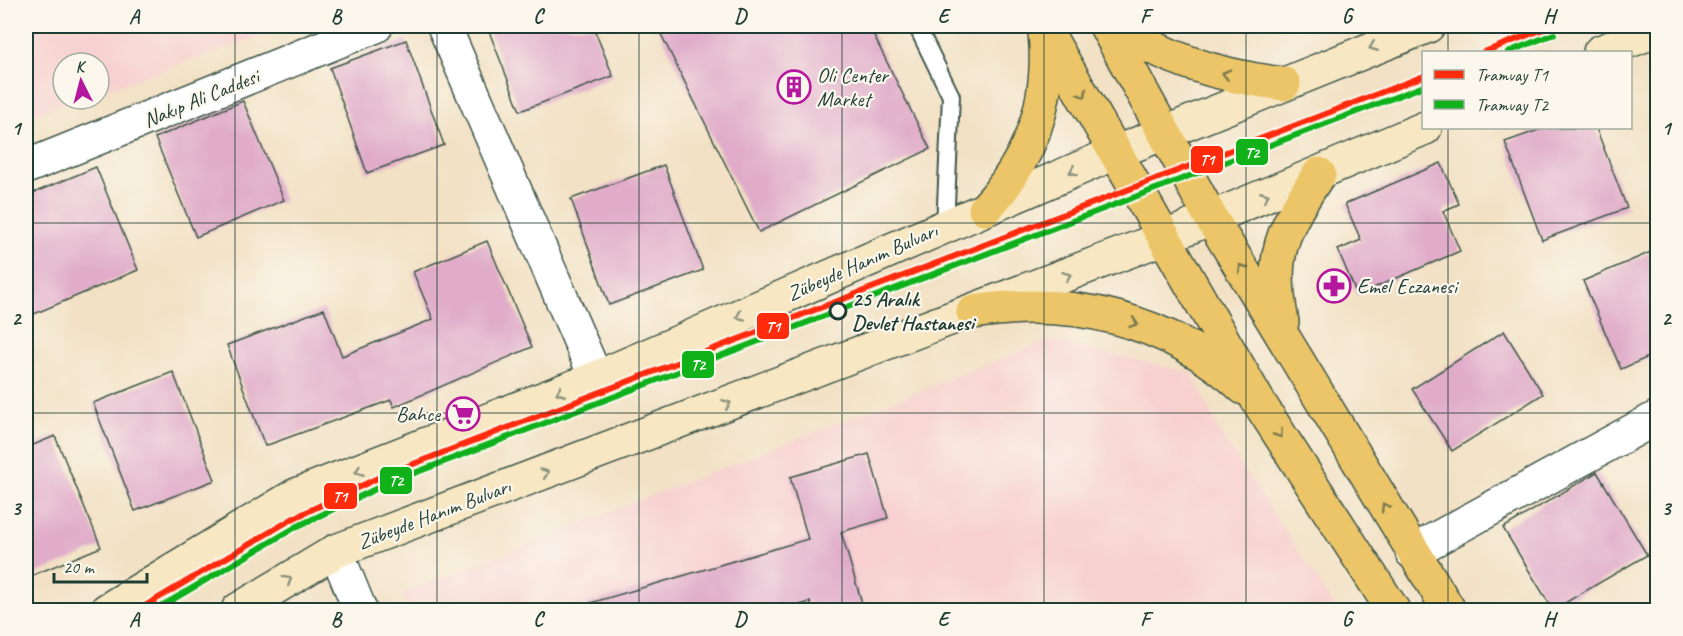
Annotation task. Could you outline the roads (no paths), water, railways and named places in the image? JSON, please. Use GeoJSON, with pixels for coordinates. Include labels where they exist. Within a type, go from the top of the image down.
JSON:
{"type":"FeatureCollection","features":[{"type":"Feature","properties":{"kind":"main road"},"geometry":{"type":"LineString","coordinates":[[1106,26],[1211,218],[1449,610]]}},
{"type":"Feature","properties":{"kind":"main road"},"geometry":{"type":"LineString","coordinates":[[1115,26],[1155,49],[1185,62],[1239,77],[1284,84]]}},
{"type":"Feature","properties":{"kind":"main road","name":"Zübeyde Hanım Bulvarı"},"geometry":{"type":"LineString","coordinates":[[107,610],[296,495],[596,378],[1117,152],[1428,26]]}},
{"type":"Feature","properties":{"kind":"main road"},"geometry":{"type":"LineString","coordinates":[[1043,27],[1166,237],[1258,401],[1393,610]]}},
{"type":"Feature","properties":{"kind":"main road"},"geometry":{"type":"LineString","coordinates":[[985,209],[1015,173],[1035,131],[1046,80],[1043,27]]}},
{"type":"Feature","properties":{"kind":"main road"},"geometry":{"type":"LineString","coordinates":[[1603,51],[1658,30]]}},
{"type":"Feature","properties":{"kind":"main road","name":"Zübeyde Hanım Bulvarı"},"geometry":{"type":"LineString","coordinates":[[238,610],[336,551],[973,312],[1166,237],[1423,129]]}},
{"type":"Feature","properties":{"kind":"main road"},"geometry":{"type":"LineString","coordinates":[[1286,339],[1276,281],[1277,259],[1290,218],[1319,174]]}},
{"type":"Feature","properties":{"kind":"main road"},"geometry":{"type":"LineString","coordinates":[[973,312],[1038,305],[1104,313],[1170,336],[1201,354],[1231,376],[1258,401]]}},
{"type":"Feature","properties":{"kind":"street","name":"Nakıp Ali Caddesi"},"geometry":{"type":"LineString","coordinates":[[26,167],[376,26]]}},
{"type":"Feature","properties":{"kind":"street"},"geometry":{"type":"LineString","coordinates":[[444,26],[596,378]]}},
{"type":"Feature","properties":{"kind":"street"},"geometry":{"type":"LineString","coordinates":[[1412,552],[1658,417]]}},
{"type":"Feature","properties":{"kind":"street"},"geometry":{"type":"LineString","coordinates":[[336,551],[360,610]]}},
{"type":"Feature","properties":{"kind":"lane"},"geometry":{"type":"LineString","coordinates":[[917,26],[951,96],[945,226]]}},
{"type":"Feature","properties":{"kind":"tram line","name":"T1"},"geometry":{"type":"LineString","coordinates":[[1487,51],[1551,26]]}},
{"type":"Feature","properties":{"kind":"tram line","name":"T2"},"geometry":{"type":"LineString","coordinates":[[1511,51],[1554,34]]}},
{"type":"Feature","properties":{"kind":"tram line","name":"T1"},"geometry":{"type":"LineString","coordinates":[[138,610],[292,519],[382,476],[1422,77]]}},
{"type":"Feature","properties":{"kind":"tram line","name":"T2"},"geometry":{"type":"LineString","coordinates":[[155,610],[296,527],[386,484],[1422,87]]}},
{"type":"Feature","properties":{"kind":"place","name":"Oli Center Market"},"geometry":{"type":"Point","coordinates":[794,87]}},
{"type":"Feature","properties":{"kind":"place","name":"Emel Eczanesi"},"geometry":{"type":"Point","coordinates":[1334,286]}},
{"type":"Feature","properties":{"kind":"place","name":"25 Aralık Devlet Hastanesi"},"geometry":{"type":"Point","coordinates":[838,311]}},
{"type":"Feature","properties":{"kind":"place","name":"Bahce"},"geometry":{"type":"Point","coordinates":[463,414]}}]}
